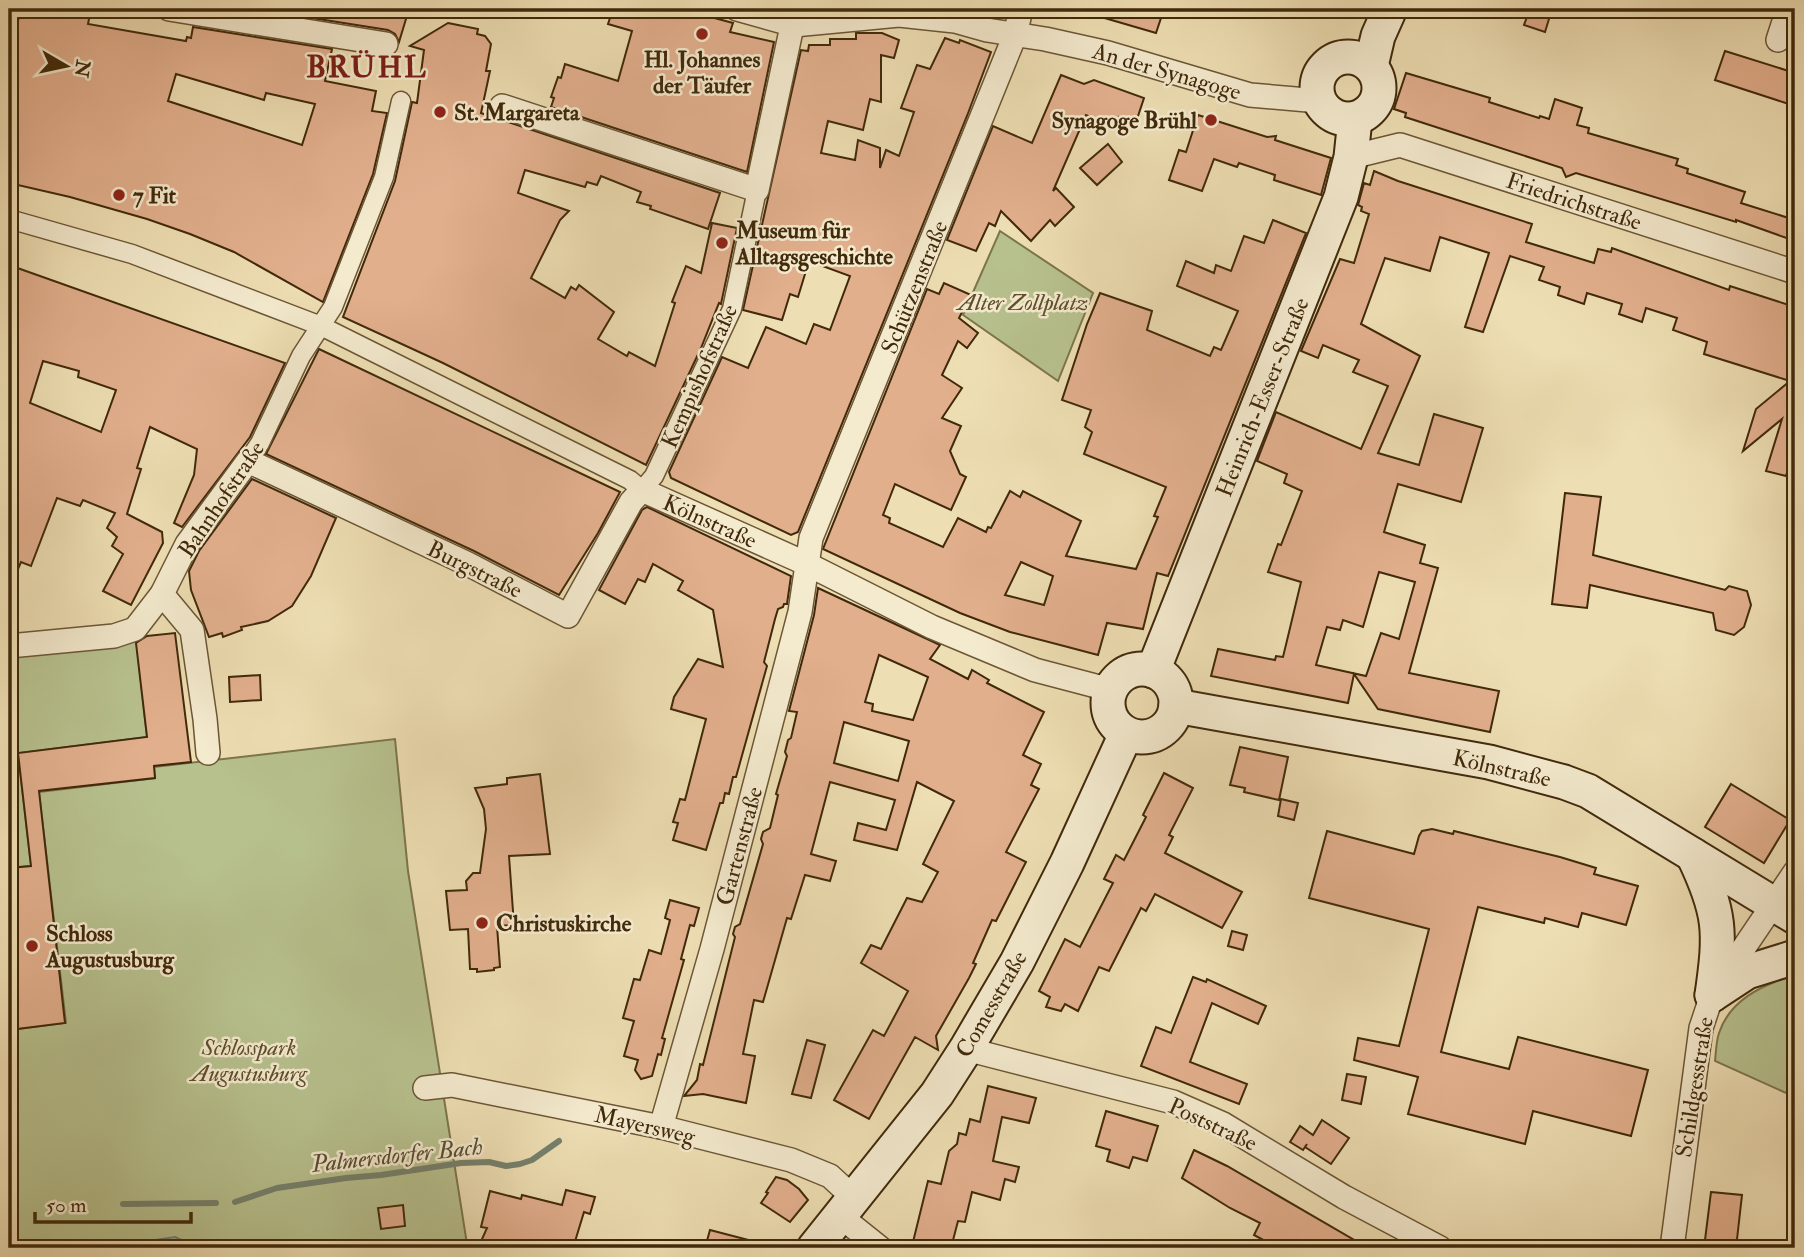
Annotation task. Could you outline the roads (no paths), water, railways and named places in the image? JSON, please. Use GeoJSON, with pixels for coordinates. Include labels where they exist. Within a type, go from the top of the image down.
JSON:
{"type":"FeatureCollection","features":[{"type":"Feature","properties":{"kind":"main road"},"geometry":{"type":"LineString","coordinates":[[1371,66],[1378,36],[1390,9]]}},
{"type":"Feature","properties":{"kind":"main road"},"geometry":{"type":"LineString","coordinates":[[1349,56],[1371,66],[1379,82],[1379,95],[1370,110],[1355,119],[1340,119],[1328,113],[1319,101],[1316,91],[1317,79],[1329,62],[1349,56]]}},
{"type":"Feature","properties":{"kind":"main road","name":"Heinrich-Esser-Straße"},"geometry":{"type":"LineString","coordinates":[[1153,671],[1341,197],[1351,157],[1355,119]]}},
{"type":"Feature","properties":{"kind":"main road"},"geometry":{"type":"LineString","coordinates":[[1133,671],[1153,671],[1168,681],[1176,697],[1174,717],[1168,727],[1159,734],[1137,737],[1126,734],[1112,720],[1108,700],[1111,690],[1123,675],[1133,671]]}},
{"type":"Feature","properties":{"kind":"main road","name":"Kölnstraße"},"geometry":{"type":"LineString","coordinates":[[1176,706],[1489,762],[1564,782],[1588,791],[1785,910]]}},
{"type":"Feature","properties":{"kind":"main road","name":"Comesstraße"},"geometry":{"type":"LineString","coordinates":[[814,1248],[937,1094],[965,1049],[1017,962],[1067,863],[1126,734]]}},
{"type":"Feature","properties":{"kind":"main road"},"geometry":{"type":"LineString","coordinates":[[1693,855],[1706,881],[1717,918],[1718,946],[1712,995]]}},
{"type":"Feature","properties":{"kind":"main road"},"geometry":{"type":"LineString","coordinates":[[1712,995],[1746,972],[1795,957]]}},
{"type":"Feature","properties":{"kind":"street"},"geometry":{"type":"LineString","coordinates":[[169,9],[393,46]]}},
{"type":"Feature","properties":{"kind":"street"},"geometry":{"type":"LineString","coordinates":[[737,9],[795,17]]}},
{"type":"Feature","properties":{"kind":"street","name":"Schützenstraße"},"geometry":{"type":"LineString","coordinates":[[807,564],[811,538],[1015,35],[1021,9]]}},
{"type":"Feature","properties":{"kind":"street"},"geometry":{"type":"LineString","coordinates":[[1779,40],[1788,9]]}},
{"type":"Feature","properties":{"kind":"street","name":"An der Synagoge"},"geometry":{"type":"LineString","coordinates":[[795,17],[899,15],[955,21],[1108,54],[1250,95],[1319,101]]}},
{"type":"Feature","properties":{"kind":"street","name":"Kempishofstraße"},"geometry":{"type":"LineString","coordinates":[[642,490],[654,476],[732,309],[795,17]]}},
{"type":"Feature","properties":{"kind":"street","name":"Bahnhofstraße"},"geometry":{"type":"LineString","coordinates":[[9,646],[126,634],[145,618],[162,594],[187,544],[260,443],[302,356],[333,307],[384,177],[401,101]]}},
{"type":"Feature","properties":{"kind":"street"},"geometry":{"type":"LineString","coordinates":[[502,106],[757,190]]}},
{"type":"Feature","properties":{"kind":"street","name":"Friedrichstraße"},"geometry":{"type":"LineString","coordinates":[[1351,157],[1401,145],[1795,272]]}},
{"type":"Feature","properties":{"kind":"street","name":"Kölnstraße"},"geometry":{"type":"LineString","coordinates":[[9,219],[132,254],[321,326],[630,480],[642,490],[807,564],[932,626],[1023,664],[1111,690]]}},
{"type":"Feature","properties":{"kind":"street","name":"Burgstraße"},"geometry":{"type":"LineString","coordinates":[[248,461],[468,564],[568,617],[631,502],[642,490]]}},
{"type":"Feature","properties":{"kind":"street","name":"Gartenstraße"},"geometry":{"type":"LineString","coordinates":[[661,1126],[712,949],[800,612],[807,564]]}},
{"type":"Feature","properties":{"kind":"street"},"geometry":{"type":"LineString","coordinates":[[162,594],[192,630],[208,753]]}},
{"type":"Feature","properties":{"kind":"street","name":"Schildgesstraße"},"geometry":{"type":"LineString","coordinates":[[1672,1248],[1701,1028],[1712,995],[1785,910],[1795,873]]}},
{"type":"Feature","properties":{"kind":"street","name":"Poststraße"},"geometry":{"type":"LineString","coordinates":[[965,1049],[1173,1102],[1223,1124],[1344,1197],[1440,1248]]}},
{"type":"Feature","properties":{"kind":"street","name":"Mayersweg"},"geometry":{"type":"LineString","coordinates":[[425,1087],[452,1085],[661,1126],[791,1160],[830,1176],[847,1207],[880,1248]]}},
{"type":"Feature","properties":{"kind":"waterway","name":"Palmersdorfer Bach"},"geometry":{"type":"LineString","coordinates":[[235,1202],[277,1188],[346,1178],[461,1163],[489,1162],[506,1166],[520,1164],[532,1160],[559,1141]]}},
{"type":"Feature","properties":{"kind":"waterway","name":"Palmersdorfer Bach"},"geometry":{"type":"LineString","coordinates":[[123,1204],[216,1203]]}},
{"type":"Feature","properties":{"kind":"place","name":"Hl. Johannes der Täufer"},"geometry":{"type":"Point","coordinates":[702,34]}},
{"type":"Feature","properties":{"kind":"place","name":"St. Margareta"},"geometry":{"type":"Point","coordinates":[440,112]}},
{"type":"Feature","properties":{"kind":"place","name":"Synagoge Brühl"},"geometry":{"type":"Point","coordinates":[1211,120]}},
{"type":"Feature","properties":{"kind":"place","name":"7 Fit"},"geometry":{"type":"Point","coordinates":[119,195]}},
{"type":"Feature","properties":{"kind":"place","name":"Museum für Alltagsgeschichte"},"geometry":{"type":"Point","coordinates":[722,243]}},
{"type":"Feature","properties":{"kind":"place","name":"Christuskirche"},"geometry":{"type":"Point","coordinates":[482,923]}},
{"type":"Feature","properties":{"kind":"place","name":"Schloss Augustusburg"},"geometry":{"type":"Point","coordinates":[32,946]}},
{"type":"Feature","properties":{"kind":"district","name":"BRÜHL"},"geometry":{"type":"Point","coordinates":[367,67]}},
{"type":"Feature","properties":{"kind":"park label","name":"Alter Zollplatz"},"geometry":{"type":"Point","coordinates":[1023,302]}},
{"type":"Feature","properties":{"kind":"park label","name":"Schlosspark Augustusburg"},"geometry":{"type":"Point","coordinates":[249,1060]}}]}
